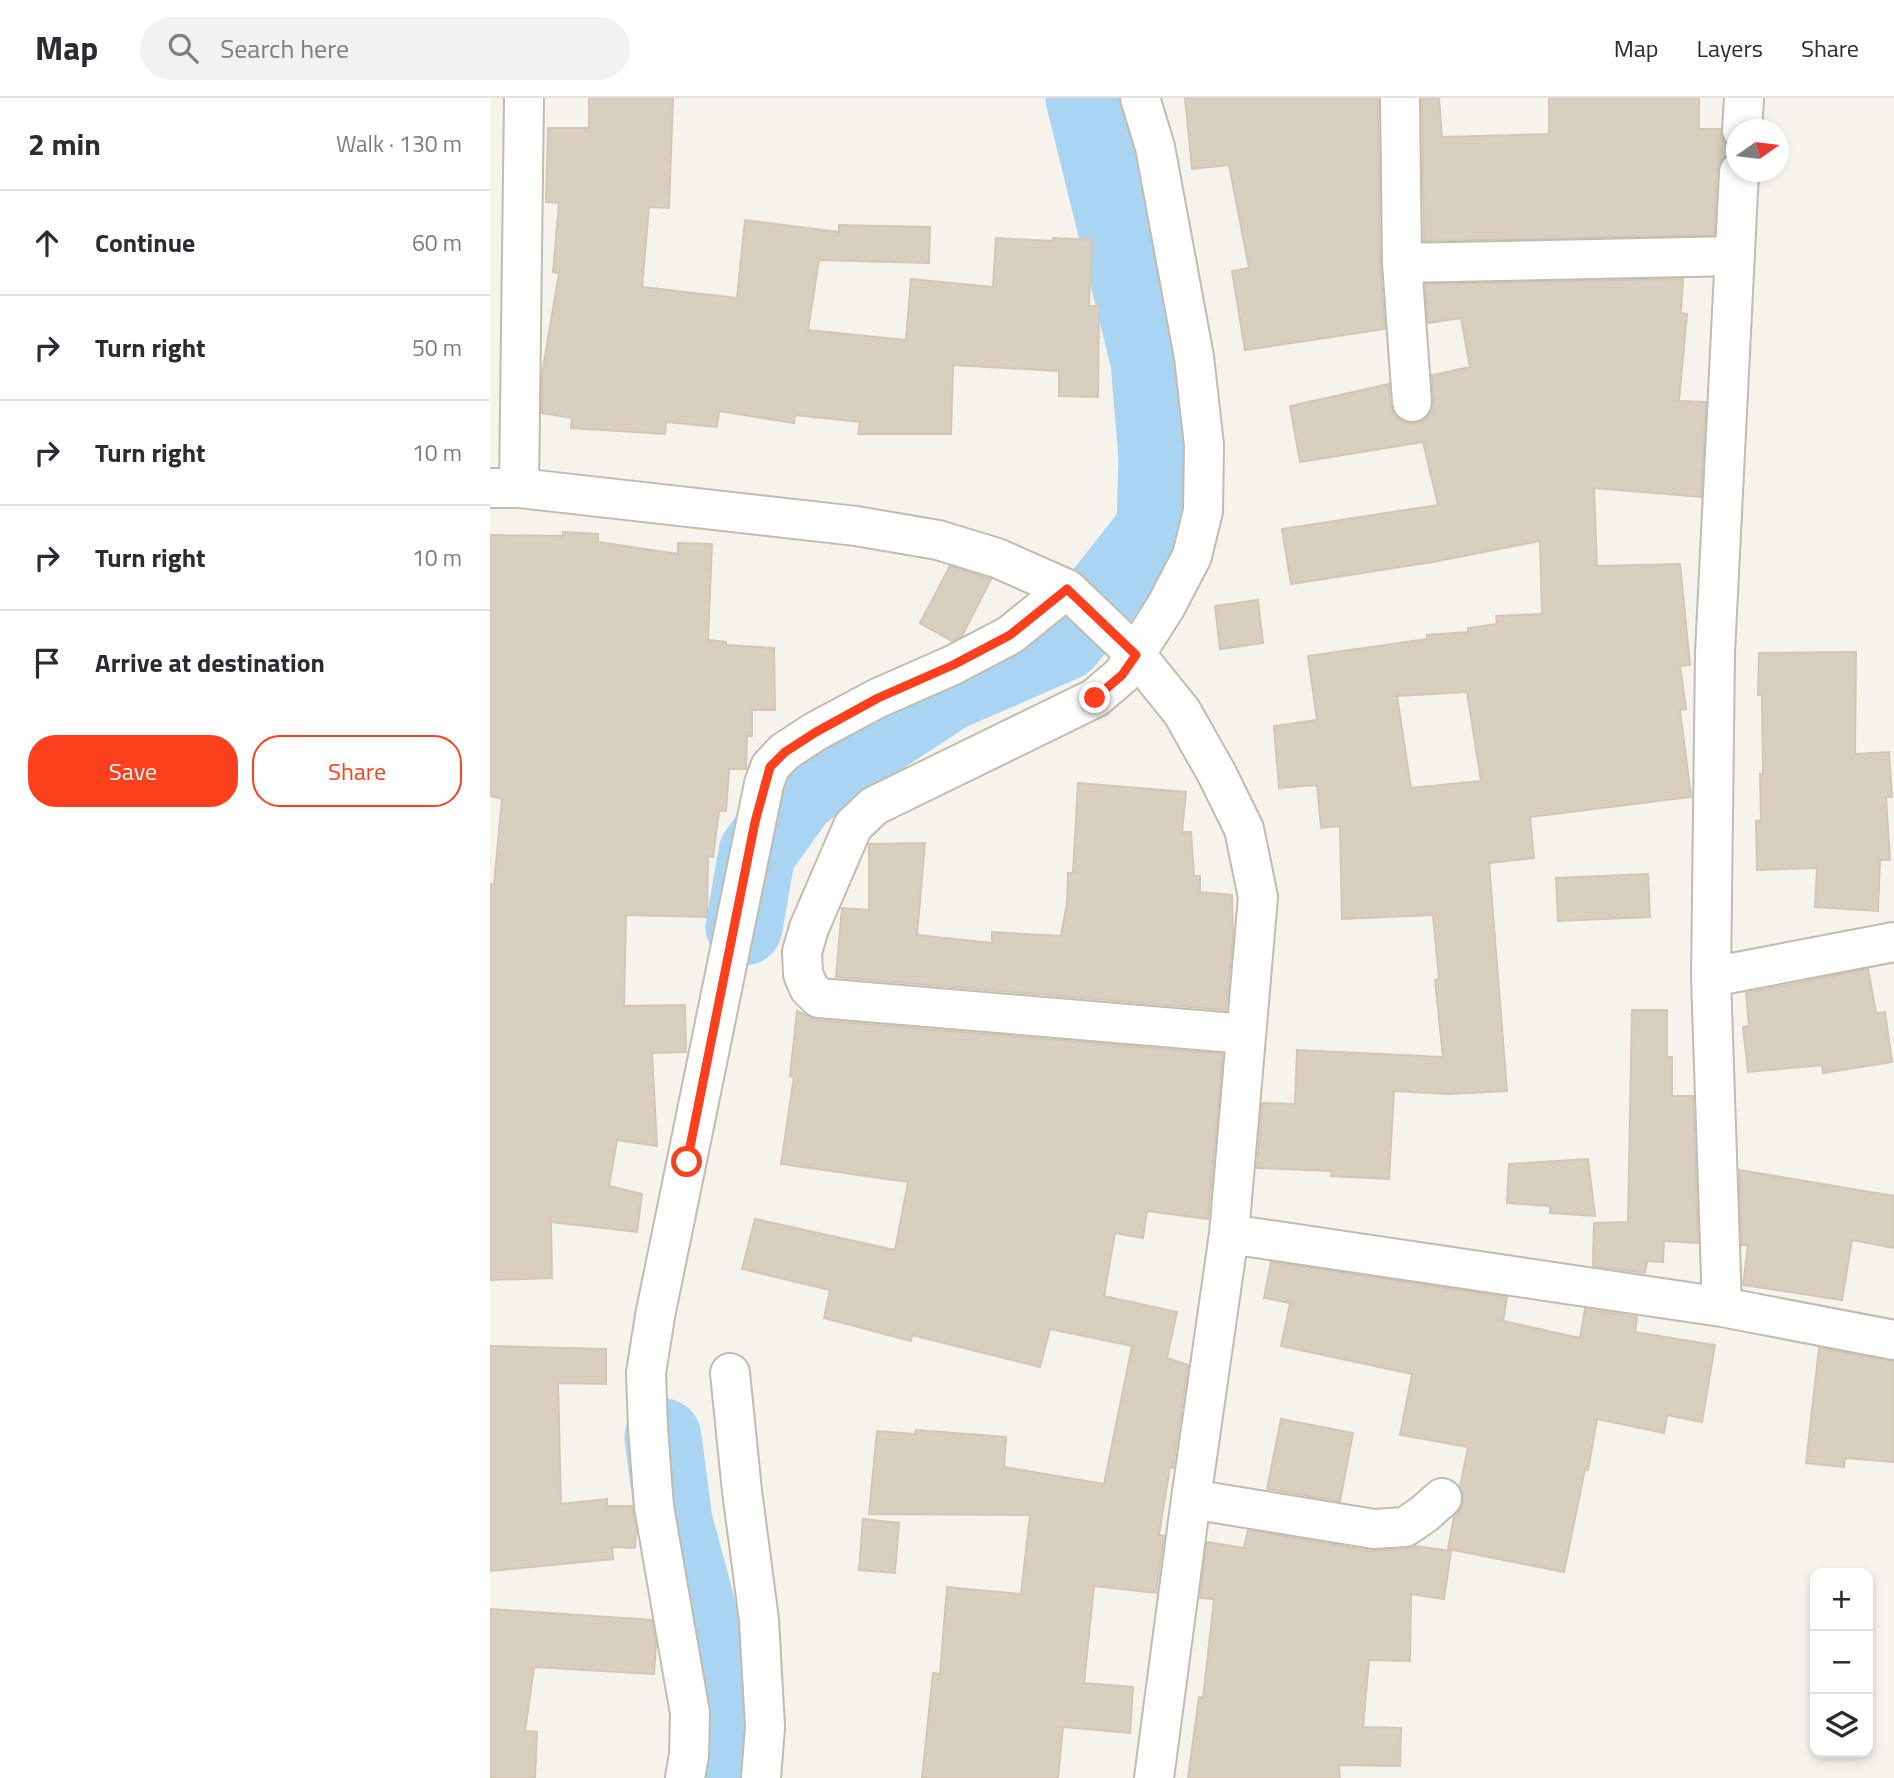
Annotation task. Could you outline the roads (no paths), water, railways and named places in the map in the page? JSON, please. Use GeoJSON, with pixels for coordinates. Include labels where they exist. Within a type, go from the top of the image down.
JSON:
{"type":"FeatureCollection","features":[{"type":"Feature","properties":{"kind":"street"},"geometry":{"type":"LineString","coordinates":[[524,98],[505,488],[856,526],[938,540],[997,558],[1072,594],[1131,651],[1182,712],[1244,829],[1258,897],[1229,1234],[1154,1778]]}},
{"type":"Feature","properties":{"kind":"street"},"geometry":{"type":"LineString","coordinates":[[1140,98],[1155,147],[1175,245],[1194,357],[1204,445],[1203,511],[1192,556],[1131,651],[1122,675],[1095,698],[874,806],[853,826],[809,928],[802,952],[803,974],[808,988],[819,998],[1246,1034]]}},
{"type":"Feature","properties":{"kind":"street"},"geometry":{"type":"LineString","coordinates":[[1400,98],[1402,263],[1412,402]]}},
{"type":"Feature","properties":{"kind":"street"},"geometry":{"type":"LineString","coordinates":[[1743,119],[1744,98]]}},
{"type":"Feature","properties":{"kind":"street"},"geometry":{"type":"LineString","coordinates":[[1722,1307],[1712,977],[1715,653],[1739,182]]}},
{"type":"Feature","properties":{"kind":"street"},"geometry":{"type":"LineString","coordinates":[[1402,263],[1735,256]]}},
{"type":"Feature","properties":{"kind":"street"},"geometry":{"type":"LineString","coordinates":[[685,1778],[690,1755],[690,1713],[654,1507],[646,1373],[655,1316],[764,784],[770,767],[795,745],[878,698],[953,665],[1010,635],[1072,594]]}},
{"type":"Feature","properties":{"kind":"street"},"geometry":{"type":"LineString","coordinates":[[1712,977],[1894,942]]}},
{"type":"Feature","properties":{"kind":"street"},"geometry":{"type":"LineString","coordinates":[[1229,1234],[1722,1307],[1894,1340]]}},
{"type":"Feature","properties":{"kind":"street"},"geometry":{"type":"LineString","coordinates":[[730,1373],[741,1491],[759,1620],[765,1727],[761,1778]]}},
{"type":"Feature","properties":{"kind":"street"},"geometry":{"type":"LineString","coordinates":[[1191,1499],[1374,1529],[1405,1527],[1442,1497]]}},
{"type":"Feature","properties":{"kind":"waterway"},"geometry":{"type":"LineString","coordinates":[[744,927],[757,853],[798,796],[847,759],[948,693],[1065,642],[1155,528],[1157,458],[1149,361],[1084,98]]}},
{"type":"Feature","properties":{"kind":"waterway"},"geometry":{"type":"LineString","coordinates":[[663,1437],[674,1521],[705,1637],[714,1778]]}}]}
